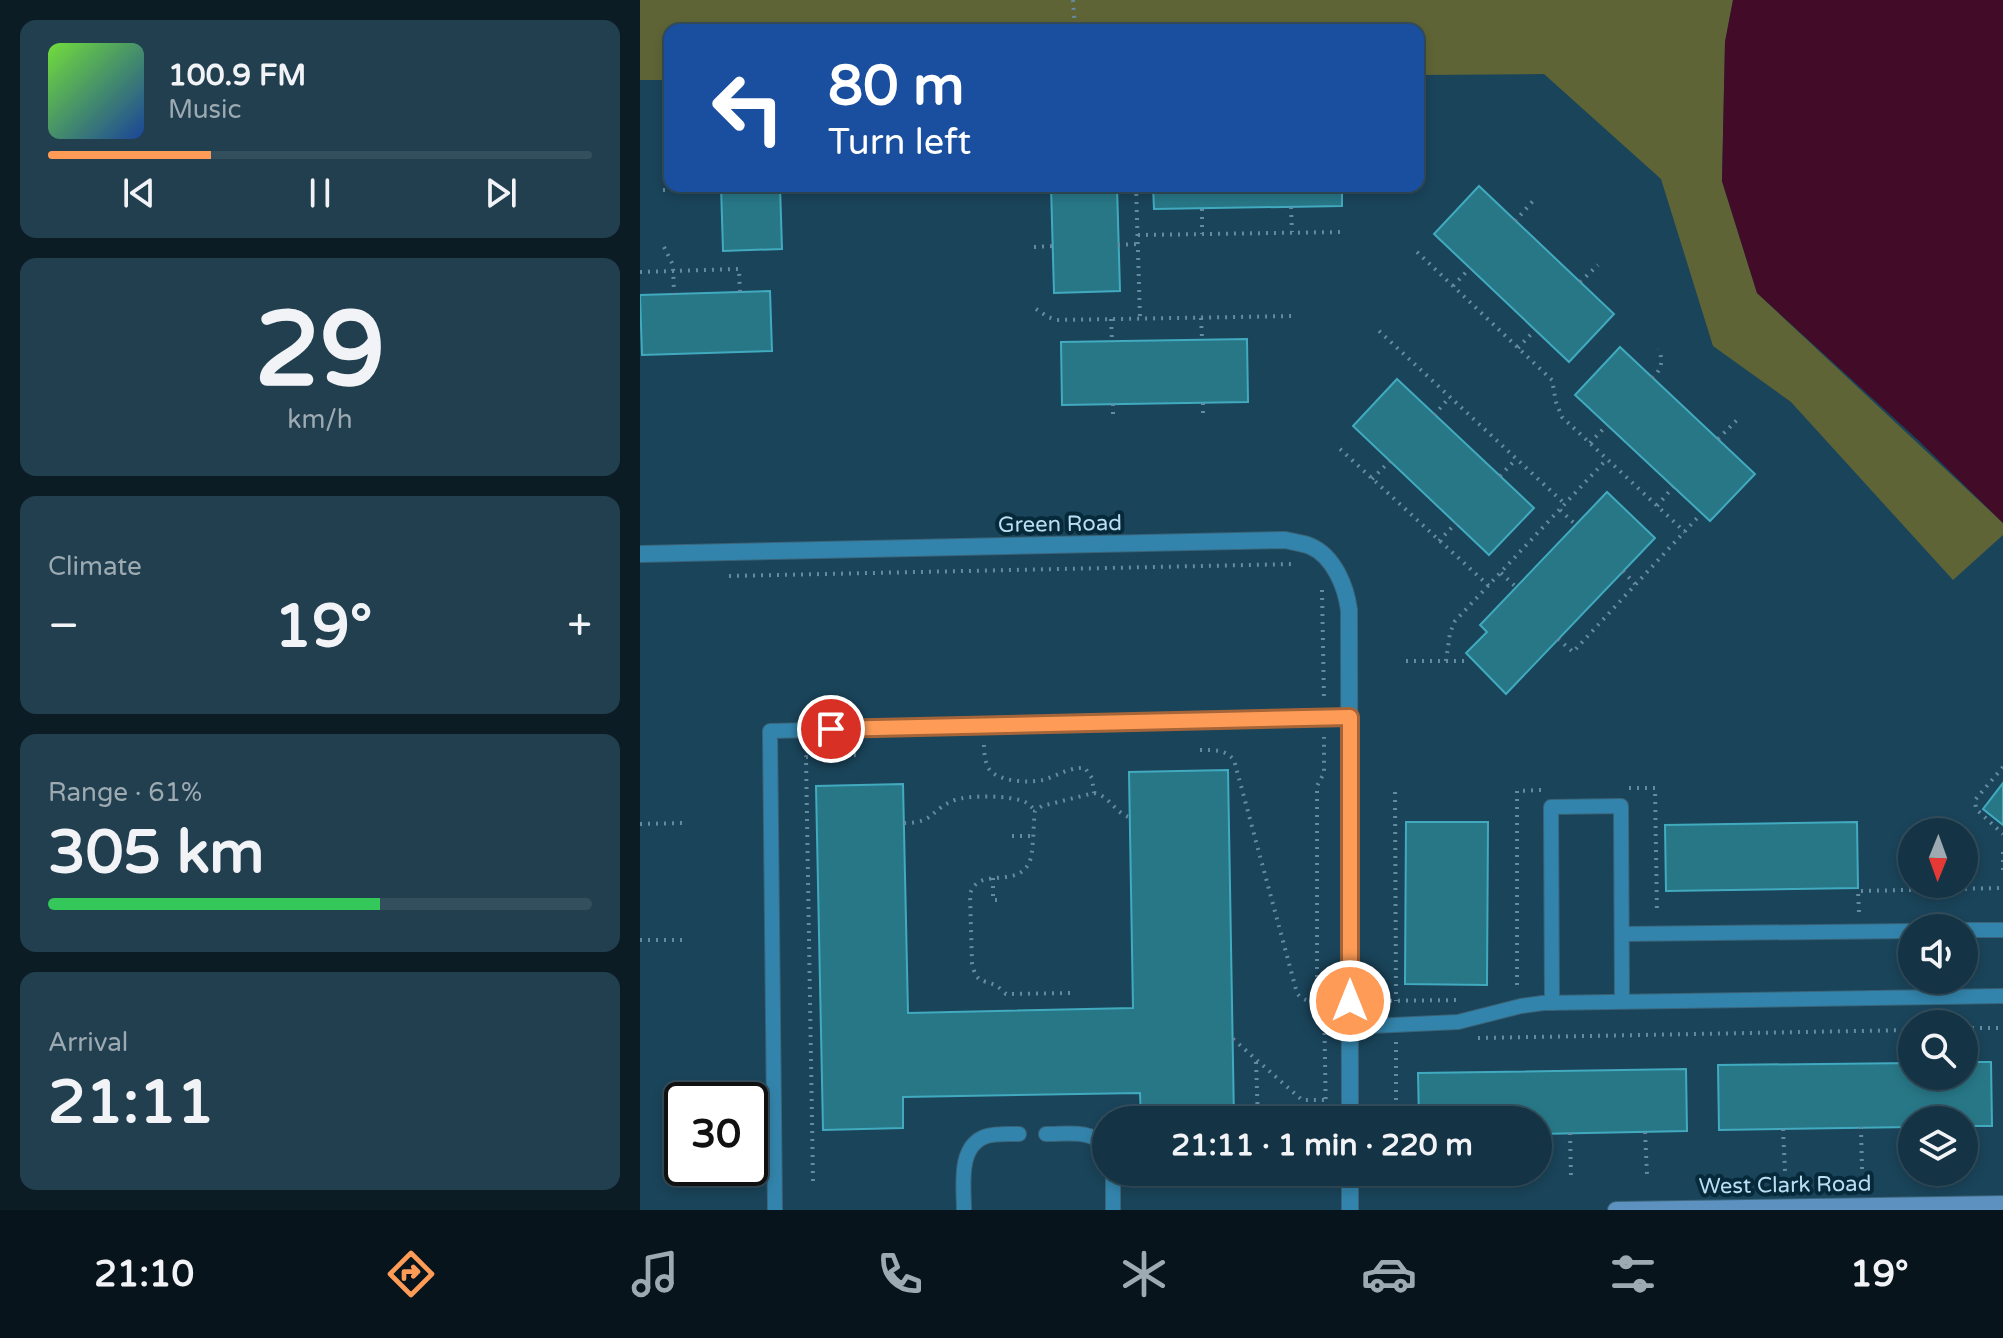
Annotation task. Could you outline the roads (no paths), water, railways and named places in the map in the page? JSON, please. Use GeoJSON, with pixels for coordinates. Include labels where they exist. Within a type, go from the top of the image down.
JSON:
{"type":"FeatureCollection","features":[{"type":"Feature","properties":{"kind":"street","name":"Green Road"},"geometry":{"type":"LineString","coordinates":[[640,554],[1285,540],[1312,546],[1331,563],[1346,588],[1349,610],[1350,1106]]}},
{"type":"Feature","properties":{"kind":"street"},"geometry":{"type":"LineString","coordinates":[[1350,1186],[1350,1210]]}},
{"type":"Feature","properties":{"kind":"street","name":"West Clark Road"},"geometry":{"type":"LineString","coordinates":[[1616,1210],[2003,1204]]}},
{"type":"Feature","properties":{"kind":"lane"},"geometry":{"type":"LineString","coordinates":[[775,1210],[770,731],[1350,709]]}},
{"type":"Feature","properties":{"kind":"lane"},"geometry":{"type":"LineString","coordinates":[[1552,1003],[1551,807],[1621,806],[1622,1001]]}},
{"type":"Feature","properties":{"kind":"lane"},"geometry":{"type":"LineString","coordinates":[[1978,930],[2003,930]]}},
{"type":"Feature","properties":{"kind":"lane"},"geometry":{"type":"LineString","coordinates":[[1622,934],[1898,931]]}},
{"type":"Feature","properties":{"kind":"lane"},"geometry":{"type":"LineString","coordinates":[[1350,1027],[1458,1022],[1521,1006],[1552,1003],[2003,996]]}},
{"type":"Feature","properties":{"kind":"lane"},"geometry":{"type":"LineString","coordinates":[[964,1210],[965,1161],[971,1147],[984,1137],[1019,1134]]}},
{"type":"Feature","properties":{"kind":"lane"},"geometry":{"type":"LineString","coordinates":[[1046,1134],[1092,1136]]}},
{"type":"Feature","properties":{"kind":"lane"},"geometry":{"type":"LineString","coordinates":[[1113,1186],[1113,1210]]}}]}
